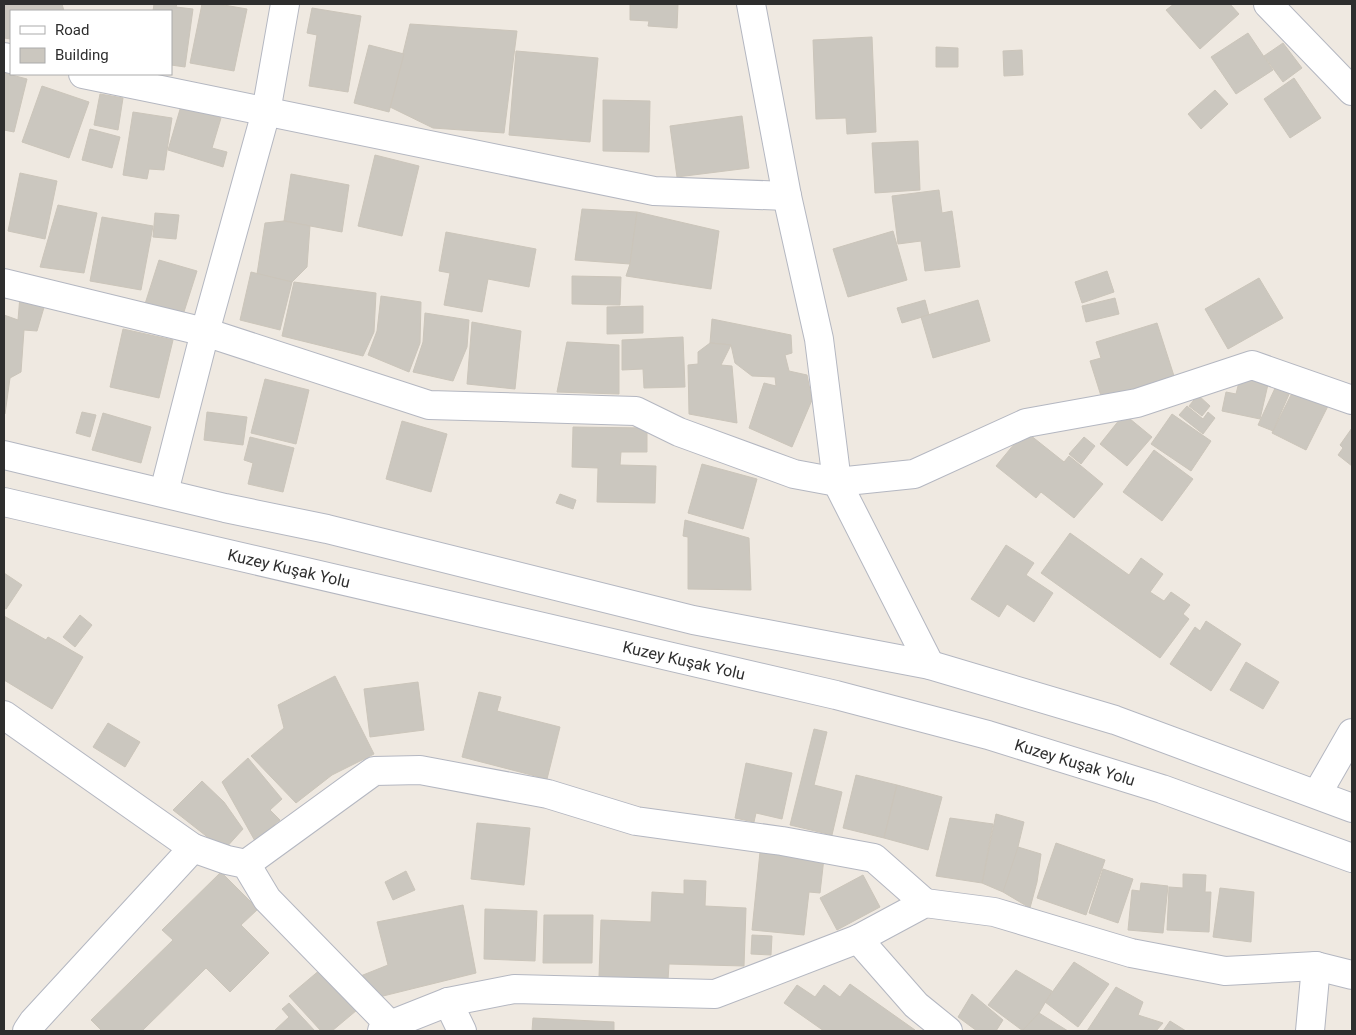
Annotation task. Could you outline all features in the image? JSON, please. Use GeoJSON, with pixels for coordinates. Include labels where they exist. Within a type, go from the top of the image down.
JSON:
{"type":"FeatureCollection","features":[{"type":"Feature","properties":{"kind":"street"},"geometry":{"type":"LineString","coordinates":[[164,492],[205,332],[266,112],[285,4]]}},
{"type":"Feature","properties":{"kind":"street"},"geometry":{"type":"LineString","coordinates":[[751,4],[818,339],[837,482],[930,665]]}},
{"type":"Feature","properties":{"kind":"street"},"geometry":{"type":"LineString","coordinates":[[1268,4],[1352,91]]}},
{"type":"Feature","properties":{"kind":"street"},"geometry":{"type":"LineString","coordinates":[[88,75],[654,191],[788,196]]}},
{"type":"Feature","properties":{"kind":"street"},"geometry":{"type":"LineString","coordinates":[[4,284],[205,332],[429,405],[636,410],[679,432],[794,474],[837,482],[914,474],[1026,423],[1136,403],[1252,365],[1352,400]]}},
{"type":"Feature","properties":{"kind":"street"},"geometry":{"type":"LineString","coordinates":[[4,455],[225,508],[336,531],[693,620],[930,665],[1115,720],[1352,808]]}},
{"type":"Feature","properties":{"kind":"street","name":"Kuzey Kuşak Yolu"},"geometry":{"type":"LineString","coordinates":[[4,502],[836,695],[988,735],[1162,789],[1352,858]]}},
{"type":"Feature","properties":{"kind":"street"},"geometry":{"type":"LineString","coordinates":[[4,715],[193,848],[227,860],[246,864],[267,899],[386,1028],[448,1002],[514,989],[715,994],[858,939],[925,903]]}},
{"type":"Feature","properties":{"kind":"street"},"geometry":{"type":"LineString","coordinates":[[1317,794],[1352,733]]}},
{"type":"Feature","properties":{"kind":"street"},"geometry":{"type":"LineString","coordinates":[[246,864],[374,771],[420,770],[548,794],[636,821],[782,841],[874,858],[925,903],[994,912],[1131,953],[1224,971],[1316,966],[1352,975]]}},
{"type":"Feature","properties":{"kind":"street"},"geometry":{"type":"LineString","coordinates":[[26,1031],[193,848]]}},
{"type":"Feature","properties":{"kind":"street"},"geometry":{"type":"LineString","coordinates":[[858,939],[916,1005],[948,1031]]}},
{"type":"Feature","properties":{"kind":"street"},"geometry":{"type":"LineString","coordinates":[[1310,1031],[1316,966]]}},
{"type":"Feature","properties":{"kind":"street"},"geometry":{"type":"LineString","coordinates":[[448,1002],[462,1031]]}},
{"type":"Feature","properties":{"kind":"building"},"geometry":{"type":"Polygon","coordinates":[[[4,4],[62,4],[64,10],[10,10],[10,39],[4,38],[4,4]]]}},
{"type":"Feature","properties":{"kind":"building"},"geometry":{"type":"Polygon","coordinates":[[[154,4],[177,4],[176,7],[193,9],[185,67],[172,65],[172,10],[153,10],[154,4]]]}},
{"type":"Feature","properties":{"kind":"building"},"geometry":{"type":"Polygon","coordinates":[[[202,4],[218,4],[247,9],[234,71],[190,63],[202,4]]]}},
{"type":"Feature","properties":{"kind":"building"},"geometry":{"type":"Polygon","coordinates":[[[630,4],[678,4],[677,28],[648,26],[649,21],[630,20],[630,4]]]}},
{"type":"Feature","properties":{"kind":"building"},"geometry":{"type":"Polygon","coordinates":[[[1174,4],[1230,4],[1239,14],[1200,49],[1166,10],[1174,4]]]}},
{"type":"Feature","properties":{"kind":"building"},"geometry":{"type":"Polygon","coordinates":[[[312,8],[361,16],[348,92],[309,86],[317,35],[307,33],[312,8]]]}},
{"type":"Feature","properties":{"kind":"building"},"geometry":{"type":"Polygon","coordinates":[[[410,24],[517,31],[504,133],[433,128],[390,107],[410,24]]]}},
{"type":"Feature","properties":{"kind":"building"},"geometry":{"type":"Polygon","coordinates":[[[1248,33],[1273,70],[1236,94],[1211,57],[1248,33]]]}},
{"type":"Feature","properties":{"kind":"building"},"geometry":{"type":"Polygon","coordinates":[[[872,37],[876,132],[847,134],[846,118],[816,119],[813,40],[872,37]]]}},
{"type":"Feature","properties":{"kind":"building"},"geometry":{"type":"Polygon","coordinates":[[[1283,43],[1302,68],[1283,82],[1264,56],[1283,43]]]}},
{"type":"Feature","properties":{"kind":"building"},"geometry":{"type":"Polygon","coordinates":[[[369,45],[404,54],[389,112],[354,103],[369,45]]]}},
{"type":"Feature","properties":{"kind":"building"},"geometry":{"type":"Polygon","coordinates":[[[936,47],[958,48],[958,67],[936,67],[936,47]]]}},
{"type":"Feature","properties":{"kind":"building"},"geometry":{"type":"Polygon","coordinates":[[[1022,50],[1023,75],[1004,76],[1003,51],[1022,50]]]}},
{"type":"Feature","properties":{"kind":"building"},"geometry":{"type":"Polygon","coordinates":[[[516,51],[598,58],[590,142],[509,135],[516,51]]]}},
{"type":"Feature","properties":{"kind":"building"},"geometry":{"type":"Polygon","coordinates":[[[4,73],[27,79],[14,132],[4,130],[4,73]]]}},
{"type":"Feature","properties":{"kind":"building"},"geometry":{"type":"Polygon","coordinates":[[[1294,78],[1321,118],[1290,138],[1264,99],[1294,78]]]}},
{"type":"Feature","properties":{"kind":"building"},"geometry":{"type":"Polygon","coordinates":[[[42,86],[89,102],[69,158],[22,142],[42,86]]]}},
{"type":"Feature","properties":{"kind":"building"},"geometry":{"type":"Polygon","coordinates":[[[1215,90],[1228,104],[1201,129],[1188,114],[1215,90]]]}},
{"type":"Feature","properties":{"kind":"building"},"geometry":{"type":"Polygon","coordinates":[[[100,94],[123,98],[118,130],[94,125],[100,94]]]}},
{"type":"Feature","properties":{"kind":"building"},"geometry":{"type":"Polygon","coordinates":[[[603,100],[650,101],[649,152],[603,151],[603,100]]]}},
{"type":"Feature","properties":{"kind":"building"},"geometry":{"type":"Polygon","coordinates":[[[181,106],[221,118],[212,148],[227,152],[223,167],[168,150],[181,106]]]}},
{"type":"Feature","properties":{"kind":"building"},"geometry":{"type":"Polygon","coordinates":[[[133,112],[172,118],[164,170],[149,169],[147,179],[123,175],[133,112]]]}},
{"type":"Feature","properties":{"kind":"building"},"geometry":{"type":"Polygon","coordinates":[[[742,116],[749,168],[677,177],[670,126],[742,116]]]}},
{"type":"Feature","properties":{"kind":"building"},"geometry":{"type":"Polygon","coordinates":[[[90,129],[120,137],[112,168],[82,160],[90,129]]]}},
{"type":"Feature","properties":{"kind":"building"},"geometry":{"type":"Polygon","coordinates":[[[918,141],[920,190],[875,193],[872,143],[918,141]]]}},
{"type":"Feature","properties":{"kind":"building"},"geometry":{"type":"Polygon","coordinates":[[[375,155],[419,166],[402,236],[358,226],[375,155]]]}},
{"type":"Feature","properties":{"kind":"building"},"geometry":{"type":"Polygon","coordinates":[[[20,173],[57,181],[45,239],[8,231],[20,173]]]}},
{"type":"Feature","properties":{"kind":"building"},"geometry":{"type":"Polygon","coordinates":[[[291,174],[349,185],[342,232],[284,221],[291,174]]]}},
{"type":"Feature","properties":{"kind":"building"},"geometry":{"type":"Polygon","coordinates":[[[939,190],[942,213],[952,211],[960,267],[925,271],[921,241],[898,244],[892,196],[939,190]]]}},
{"type":"Feature","properties":{"kind":"building"},"geometry":{"type":"Polygon","coordinates":[[[58,205],[97,213],[84,273],[40,267],[58,205]]]}},
{"type":"Feature","properties":{"kind":"building"},"geometry":{"type":"Polygon","coordinates":[[[582,209],[637,212],[630,264],[575,260],[582,209]]]}},
{"type":"Feature","properties":{"kind":"building"},"geometry":{"type":"Polygon","coordinates":[[[637,212],[719,231],[711,289],[626,276],[630,264],[637,212]]]}},
{"type":"Feature","properties":{"kind":"building"},"geometry":{"type":"Polygon","coordinates":[[[155,213],[179,215],[176,239],[153,237],[155,213]]]}},
{"type":"Feature","properties":{"kind":"building"},"geometry":{"type":"Polygon","coordinates":[[[102,217],[153,226],[141,290],[90,281],[102,217]]]}},
{"type":"Feature","properties":{"kind":"building"},"geometry":{"type":"Polygon","coordinates":[[[284,221],[310,226],[307,267],[292,282],[257,274],[265,223],[284,221]]]}},
{"type":"Feature","properties":{"kind":"building"},"geometry":{"type":"Polygon","coordinates":[[[893,231],[907,280],[848,297],[833,249],[893,231]]]}},
{"type":"Feature","properties":{"kind":"building"},"geometry":{"type":"Polygon","coordinates":[[[446,232],[536,249],[529,287],[488,279],[482,312],[444,305],[450,273],[439,271],[446,232]]]}},
{"type":"Feature","properties":{"kind":"building"},"geometry":{"type":"Polygon","coordinates":[[[159,260],[197,271],[183,315],[145,304],[159,260]]]}},
{"type":"Feature","properties":{"kind":"building"},"geometry":{"type":"Polygon","coordinates":[[[1107,271],[1114,292],[1082,303],[1075,282],[1107,271]]]}},
{"type":"Feature","properties":{"kind":"building"},"geometry":{"type":"Polygon","coordinates":[[[251,272],[292,282],[280,330],[240,320],[251,272]]]}},
{"type":"Feature","properties":{"kind":"building"},"geometry":{"type":"Polygon","coordinates":[[[572,276],[621,277],[620,305],[572,304],[572,276]]]}},
{"type":"Feature","properties":{"kind":"building"},"geometry":{"type":"Polygon","coordinates":[[[1259,278],[1283,318],[1228,349],[1205,309],[1259,278]]]}},
{"type":"Feature","properties":{"kind":"building"},"geometry":{"type":"Polygon","coordinates":[[[294,282],[376,293],[374,332],[363,356],[282,336],[294,282]]]}},
{"type":"Feature","properties":{"kind":"building"},"geometry":{"type":"Polygon","coordinates":[[[20,296],[45,304],[37,331],[24,330],[21,372],[10,378],[4,414],[4,315],[18,320],[20,296]]]}},
{"type":"Feature","properties":{"kind":"building"},"geometry":{"type":"Polygon","coordinates":[[[381,296],[421,302],[420,343],[409,372],[368,355],[377,331],[381,296]]]}},
{"type":"Feature","properties":{"kind":"building"},"geometry":{"type":"Polygon","coordinates":[[[1115,298],[1119,314],[1086,322],[1082,306],[1115,298]]]}},
{"type":"Feature","properties":{"kind":"building"},"geometry":{"type":"Polygon","coordinates":[[[925,300],[929,315],[902,323],[897,308],[925,300]]]}},
{"type":"Feature","properties":{"kind":"building"},"geometry":{"type":"Polygon","coordinates":[[[978,300],[990,341],[933,358],[921,317],[978,300]]]}},
{"type":"Feature","properties":{"kind":"building"},"geometry":{"type":"Polygon","coordinates":[[[643,306],[643,333],[607,334],[607,307],[643,306]]]}},
{"type":"Feature","properties":{"kind":"building"},"geometry":{"type":"Polygon","coordinates":[[[425,313],[469,320],[467,347],[453,381],[413,372],[423,342],[425,313]]]}},
{"type":"Feature","properties":{"kind":"building"},"geometry":{"type":"Polygon","coordinates":[[[712,319],[791,335],[792,353],[785,355],[789,371],[807,375],[812,400],[792,447],[749,428],[764,383],[776,386],[775,377],[752,376],[735,363],[731,345],[710,343],[712,319]]]}},
{"type":"Feature","properties":{"kind":"building"},"geometry":{"type":"Polygon","coordinates":[[[472,322],[521,331],[515,389],[467,384],[472,322]]]}},
{"type":"Feature","properties":{"kind":"building"},"geometry":{"type":"Polygon","coordinates":[[[1157,323],[1174,376],[1102,399],[1090,361],[1101,358],[1096,342],[1157,323]]]}},
{"type":"Feature","properties":{"kind":"building"},"geometry":{"type":"Polygon","coordinates":[[[123,329],[173,340],[159,398],[110,387],[123,329]]]}},
{"type":"Feature","properties":{"kind":"building"},"geometry":{"type":"Polygon","coordinates":[[[683,337],[685,387],[644,388],[643,369],[622,370],[622,340],[683,337]]]}},
{"type":"Feature","properties":{"kind":"building"},"geometry":{"type":"Polygon","coordinates":[[[567,342],[619,345],[619,394],[557,392],[567,342]]]}},
{"type":"Feature","properties":{"kind":"building"},"geometry":{"type":"Polygon","coordinates":[[[710,343],[731,345],[721,365],[732,366],[737,423],[689,414],[688,365],[698,364],[698,352],[710,343]]]}},
{"type":"Feature","properties":{"kind":"building"},"geometry":{"type":"Polygon","coordinates":[[[1241,374],[1269,380],[1260,419],[1222,411],[1226,392],[1236,394],[1241,374]]]}},
{"type":"Feature","properties":{"kind":"building"},"geometry":{"type":"Polygon","coordinates":[[[265,379],[309,390],[296,444],[251,433],[265,379]]]}},
{"type":"Feature","properties":{"kind":"building"},"geometry":{"type":"Polygon","coordinates":[[[1296,385],[1330,402],[1306,450],[1272,433],[1296,385]]]}},
{"type":"Feature","properties":{"kind":"building"},"geometry":{"type":"Polygon","coordinates":[[[1276,386],[1290,392],[1273,431],[1258,425],[1276,386]]]}},
{"type":"Feature","properties":{"kind":"building"},"geometry":{"type":"Polygon","coordinates":[[[1198,395],[1210,406],[1202,416],[1189,406],[1198,395]]]}},
{"type":"Feature","properties":{"kind":"building"},"geometry":{"type":"Polygon","coordinates":[[[1187,406],[1203,419],[1208,412],[1215,418],[1203,434],[1179,415],[1187,406]]]}},
{"type":"Feature","properties":{"kind":"building"},"geometry":{"type":"Polygon","coordinates":[[[82,412],[96,415],[90,437],[76,433],[82,412]]]}},
{"type":"Feature","properties":{"kind":"building"},"geometry":{"type":"Polygon","coordinates":[[[207,412],[247,417],[243,445],[204,440],[207,412]]]}},
{"type":"Feature","properties":{"kind":"building"},"geometry":{"type":"Polygon","coordinates":[[[103,413],[151,427],[141,463],[92,450],[103,413]]]}},
{"type":"Feature","properties":{"kind":"building"},"geometry":{"type":"Polygon","coordinates":[[[1124,414],[1152,437],[1127,466],[1100,444],[1124,414]]]}},
{"type":"Feature","properties":{"kind":"building"},"geometry":{"type":"Polygon","coordinates":[[[1172,414],[1211,441],[1191,471],[1151,444],[1172,414]]]}},
{"type":"Feature","properties":{"kind":"building"},"geometry":{"type":"Polygon","coordinates":[[[402,421],[447,434],[431,492],[386,479],[402,421]]]}},
{"type":"Feature","properties":{"kind":"building"},"geometry":{"type":"Polygon","coordinates":[[[573,427],[647,428],[647,452],[621,452],[620,465],[656,466],[655,503],[597,502],[598,468],[572,467],[573,427]]]}},
{"type":"Feature","properties":{"kind":"building"},"geometry":{"type":"Polygon","coordinates":[[[1352,428],[1352,466],[1338,455],[1343,448],[1340,445],[1352,428]]]}},
{"type":"Feature","properties":{"kind":"building"},"geometry":{"type":"Polygon","coordinates":[[[1025,431],[1064,462],[1069,456],[1103,484],[1074,518],[1041,492],[1036,498],[996,466],[1025,431]]]}},
{"type":"Feature","properties":{"kind":"building"},"geometry":{"type":"Polygon","coordinates":[[[250,437],[294,448],[283,492],[248,484],[253,463],[244,460],[250,437]]]}},
{"type":"Feature","properties":{"kind":"building"},"geometry":{"type":"Polygon","coordinates":[[[1084,437],[1095,446],[1081,464],[1069,454],[1084,437]]]}},
{"type":"Feature","properties":{"kind":"building"},"geometry":{"type":"Polygon","coordinates":[[[1154,450],[1193,479],[1162,521],[1123,492],[1154,450]]]}},
{"type":"Feature","properties":{"kind":"building"},"geometry":{"type":"Polygon","coordinates":[[[702,464],[757,479],[743,529],[688,513],[702,464]]]}},
{"type":"Feature","properties":{"kind":"building"},"geometry":{"type":"Polygon","coordinates":[[[560,494],[576,500],[573,509],[556,503],[560,494]]]}},
{"type":"Feature","properties":{"kind":"building"},"geometry":{"type":"Polygon","coordinates":[[[685,520],[749,538],[751,590],[688,589],[688,537],[683,536],[685,520]]]}},
{"type":"Feature","properties":{"kind":"building"},"geometry":{"type":"Polygon","coordinates":[[[1070,533],[1129,575],[1141,558],[1163,574],[1150,592],[1164,601],[1171,592],[1190,605],[1183,614],[1189,619],[1160,658],[1041,573],[1070,533]]]}},
{"type":"Feature","properties":{"kind":"building"},"geometry":{"type":"Polygon","coordinates":[[[1006,545],[1034,563],[1026,575],[1053,593],[1034,622],[1007,604],[999,617],[971,599],[1006,545]]]}},
{"type":"Feature","properties":{"kind":"building"},"geometry":{"type":"Polygon","coordinates":[[[4,573],[22,585],[6,609],[4,608],[4,573]]]}},
{"type":"Feature","properties":{"kind":"building"},"geometry":{"type":"Polygon","coordinates":[[[80,615],[92,625],[75,647],[63,637],[80,615]]]}},
{"type":"Feature","properties":{"kind":"building"},"geometry":{"type":"Polygon","coordinates":[[[4,616],[46,640],[48,637],[83,657],[52,709],[4,680],[4,616]]]}},
{"type":"Feature","properties":{"kind":"building"},"geometry":{"type":"Polygon","coordinates":[[[1206,621],[1241,644],[1211,691],[1170,664],[1195,627],[1200,631],[1206,621]]]}},
{"type":"Feature","properties":{"kind":"building"},"geometry":{"type":"Polygon","coordinates":[[[1246,662],[1279,682],[1263,709],[1230,690],[1246,662]]]}},
{"type":"Feature","properties":{"kind":"building"},"geometry":{"type":"Polygon","coordinates":[[[335,676],[374,754],[332,775],[296,803],[251,756],[284,728],[278,705],[335,676]]]}},
{"type":"Feature","properties":{"kind":"building"},"geometry":{"type":"Polygon","coordinates":[[[418,682],[424,730],[370,737],[364,689],[418,682]]]}},
{"type":"Feature","properties":{"kind":"building"},"geometry":{"type":"Polygon","coordinates":[[[479,692],[501,697],[497,711],[560,727],[547,779],[462,757],[479,692]]]}},
{"type":"Feature","properties":{"kind":"building"},"geometry":{"type":"Polygon","coordinates":[[[108,723],[140,742],[125,767],[93,747],[108,723]]]}},
{"type":"Feature","properties":{"kind":"building"},"geometry":{"type":"Polygon","coordinates":[[[814,729],[827,732],[814,785],[842,792],[832,835],[790,825],[814,729]]]}},
{"type":"Feature","properties":{"kind":"building"},"geometry":{"type":"Polygon","coordinates":[[[248,758],[282,799],[270,810],[280,820],[255,841],[222,782],[248,758]]]}},
{"type":"Feature","properties":{"kind":"building"},"geometry":{"type":"Polygon","coordinates":[[[746,763],[792,773],[782,819],[756,813],[754,822],[735,818],[746,763]]]}},
{"type":"Feature","properties":{"kind":"building"},"geometry":{"type":"Polygon","coordinates":[[[856,775],[897,785],[884,838],[843,828],[856,775]]]}},
{"type":"Feature","properties":{"kind":"building"},"geometry":{"type":"Polygon","coordinates":[[[202,781],[224,802],[243,829],[224,850],[173,810],[202,781]]]}},
{"type":"Feature","properties":{"kind":"building"},"geometry":{"type":"Polygon","coordinates":[[[897,785],[942,797],[928,850],[884,838],[897,785]]]}},
{"type":"Feature","properties":{"kind":"building"},"geometry":{"type":"Polygon","coordinates":[[[996,814],[1024,822],[1015,859],[1003,892],[982,883],[996,814]]]}},
{"type":"Feature","properties":{"kind":"building"},"geometry":{"type":"Polygon","coordinates":[[[950,818],[993,824],[982,883],[936,876],[950,818]]]}},
{"type":"Feature","properties":{"kind":"building"},"geometry":{"type":"Polygon","coordinates":[[[477,823],[530,828],[524,885],[471,879],[477,823]]]}},
{"type":"Feature","properties":{"kind":"building"},"geometry":{"type":"Polygon","coordinates":[[[1056,843],[1105,860],[1086,915],[1037,898],[1056,843]]]}},
{"type":"Feature","properties":{"kind":"building"},"geometry":{"type":"Polygon","coordinates":[[[1018,847],[1041,854],[1037,882],[1030,908],[1003,892],[1018,847]]]}},
{"type":"Feature","properties":{"kind":"building"},"geometry":{"type":"Polygon","coordinates":[[[760,852],[824,858],[820,893],[809,892],[804,935],[752,930],[760,852]]]}},
{"type":"Feature","properties":{"kind":"building"},"geometry":{"type":"Polygon","coordinates":[[[1103,869],[1133,879],[1118,923],[1089,913],[1103,869]]]}},
{"type":"Feature","properties":{"kind":"building"},"geometry":{"type":"Polygon","coordinates":[[[406,871],[415,890],[393,900],[385,882],[406,871]]]}},
{"type":"Feature","properties":{"kind":"building"},"geometry":{"type":"Polygon","coordinates":[[[221,872],[258,909],[241,925],[269,953],[230,992],[206,968],[142,1031],[102,1031],[91,1020],[173,940],[162,930],[221,872]]]}},
{"type":"Feature","properties":{"kind":"building"},"geometry":{"type":"Polygon","coordinates":[[[1183,874],[1206,875],[1205,892],[1211,892],[1209,932],[1167,930],[1169,887],[1183,888],[1183,874]]]}},
{"type":"Feature","properties":{"kind":"building"},"geometry":{"type":"Polygon","coordinates":[[[863,875],[880,907],[837,930],[820,898],[863,875]]]}},
{"type":"Feature","properties":{"kind":"building"},"geometry":{"type":"Polygon","coordinates":[[[684,880],[706,881],[705,906],[746,908],[744,966],[669,964],[668,980],[599,977],[601,920],[651,922],[652,892],[684,894],[684,880]]]}},
{"type":"Feature","properties":{"kind":"building"},"geometry":{"type":"Polygon","coordinates":[[[1141,883],[1168,886],[1163,933],[1128,930],[1132,890],[1140,891],[1141,883]]]}},
{"type":"Feature","properties":{"kind":"building"},"geometry":{"type":"Polygon","coordinates":[[[1220,888],[1254,892],[1251,942],[1213,937],[1220,888]]]}},
{"type":"Feature","properties":{"kind":"building"},"geometry":{"type":"Polygon","coordinates":[[[463,905],[476,973],[375,998],[358,977],[388,965],[377,922],[463,905]]]}},
{"type":"Feature","properties":{"kind":"building"},"geometry":{"type":"Polygon","coordinates":[[[485,909],[537,911],[535,961],[484,959],[485,909]]]}},
{"type":"Feature","properties":{"kind":"building"},"geometry":{"type":"Polygon","coordinates":[[[544,915],[593,915],[592,963],[543,963],[544,915]]]}},
{"type":"Feature","properties":{"kind":"building"},"geometry":{"type":"Polygon","coordinates":[[[752,935],[772,936],[771,955],[751,954],[752,935]]]}},
{"type":"Feature","properties":{"kind":"building"},"geometry":{"type":"Polygon","coordinates":[[[1074,962],[1109,984],[1078,1027],[1045,1002],[1074,962]]]}},
{"type":"Feature","properties":{"kind":"building"},"geometry":{"type":"Polygon","coordinates":[[[321,969],[357,1010],[332,1031],[321,1031],[289,996],[321,969]]]}},
{"type":"Feature","properties":{"kind":"building"},"geometry":{"type":"Polygon","coordinates":[[[1016,970],[1052,991],[1039,1013],[1023,1031],[988,1005],[1016,970]]]}},
{"type":"Feature","properties":{"kind":"building"},"geometry":{"type":"Polygon","coordinates":[[[850,984],[915,1030],[824,1031],[784,1003],[797,985],[815,997],[824,985],[840,997],[850,984]]]}},
{"type":"Feature","properties":{"kind":"building"},"geometry":{"type":"Polygon","coordinates":[[[1116,987],[1143,1002],[1138,1015],[1163,1023],[1156,1031],[1087,1031],[1116,987]]]}},
{"type":"Feature","properties":{"kind":"building"},"geometry":{"type":"Polygon","coordinates":[[[972,994],[1003,1020],[996,1031],[977,1031],[958,1017],[972,994]]]}},
{"type":"Feature","properties":{"kind":"building"},"geometry":{"type":"Polygon","coordinates":[[[289,1003],[315,1031],[274,1031],[289,1017],[282,1009],[289,1003]]]}},
{"type":"Feature","properties":{"kind":"building"},"geometry":{"type":"Polygon","coordinates":[[[1039,1013],[1068,1031],[1022,1031],[1039,1013]]]}},
{"type":"Feature","properties":{"kind":"building"},"geometry":{"type":"Polygon","coordinates":[[[533,1018],[614,1022],[614,1031],[532,1031],[533,1018]]]}},
{"type":"Feature","properties":{"kind":"building"},"geometry":{"type":"Polygon","coordinates":[[[1170,1021],[1186,1031],[1163,1031],[1170,1021]]]}}]}
